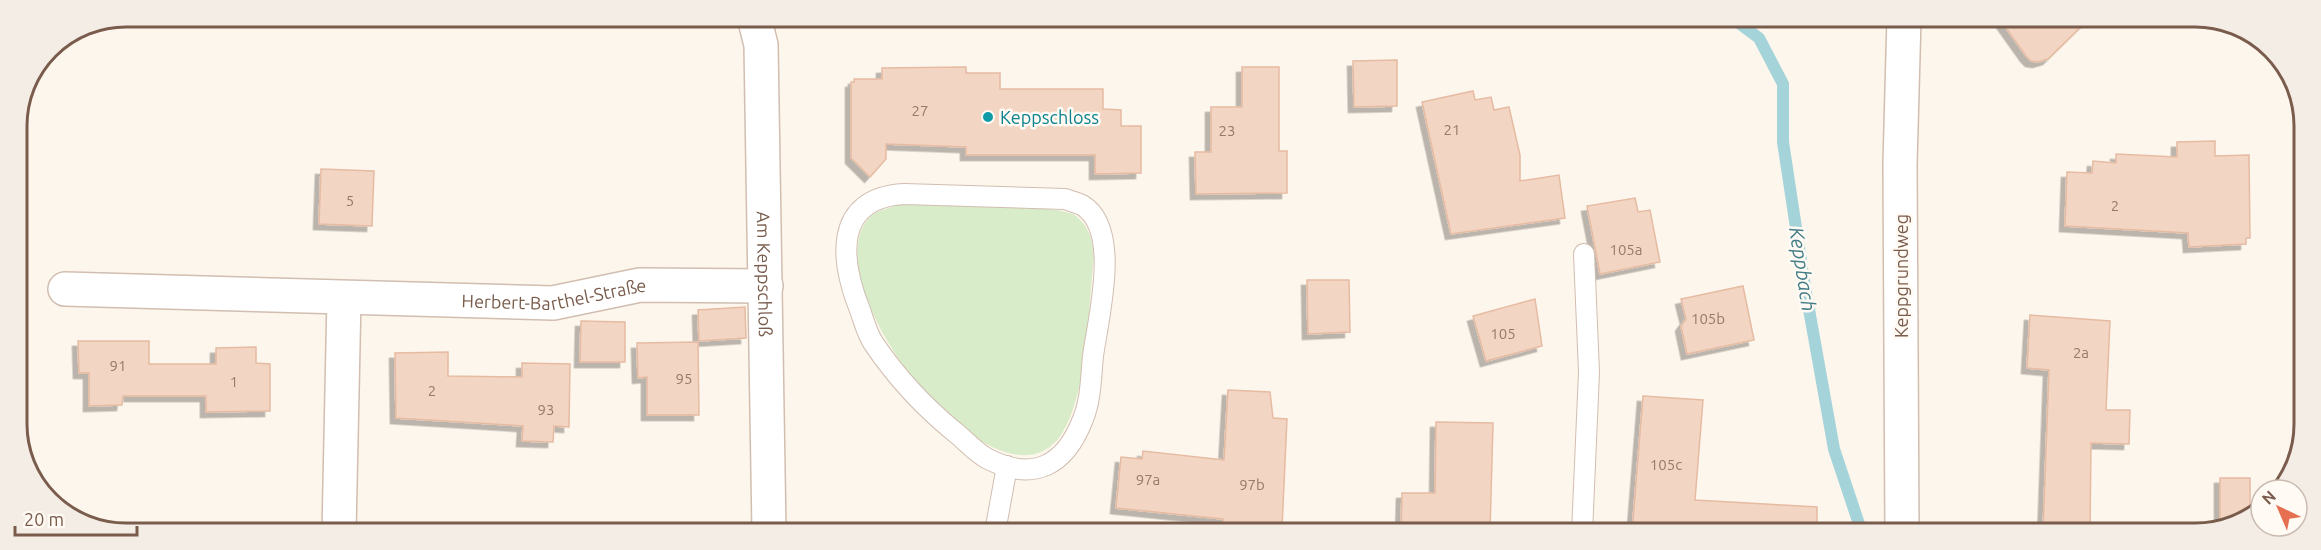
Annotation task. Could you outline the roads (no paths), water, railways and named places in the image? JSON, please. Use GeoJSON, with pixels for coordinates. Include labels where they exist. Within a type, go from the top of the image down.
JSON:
{"type":"FeatureCollection","features":[{"type":"Feature","properties":{"kind":"street","name":"Am Keppschloß"},"geometry":{"type":"LineString","coordinates":[[756,27],[761,45],[769,523]]}},
{"type":"Feature","properties":{"kind":"street","name":"Keppgrundweg"},"geometry":{"type":"LineString","coordinates":[[1902,523],[1900,164],[1904,27]]}},
{"type":"Feature","properties":{"kind":"street","name":"Herbert-Barthel-Straße"},"geometry":{"type":"LineString","coordinates":[[65,289],[553,303],[640,285],[765,286]]}},
{"type":"Feature","properties":{"kind":"street"},"geometry":{"type":"LineString","coordinates":[[339,523],[344,298]]}},
{"type":"Feature","properties":{"kind":"lane"},"geometry":{"type":"LineString","coordinates":[[883,195],[1065,199],[1083,206],[1096,220],[1104,237],[1105,265],[1084,418],[1069,446],[1050,464],[1030,471],[1007,466],[986,458],[929,412],[872,341],[853,292],[845,256],[847,235],[855,216],[870,202],[883,195]]}},
{"type":"Feature","properties":{"kind":"lane"},"geometry":{"type":"LineString","coordinates":[[1582,523],[1589,372],[1584,254]]}},
{"type":"Feature","properties":{"kind":"lane"},"geometry":{"type":"LineString","coordinates":[[997,523],[1007,466]]}},
{"type":"Feature","properties":{"kind":"waterway","name":"Keppbach"},"geometry":{"type":"LineString","coordinates":[[1744,27],[1759,38],[1783,84],[1783,142],[1805,287],[1834,449],[1859,523]]}},
{"type":"Feature","properties":{"kind":"place","name":"Keppschloss"},"geometry":{"type":"Point","coordinates":[988,117]}}]}
